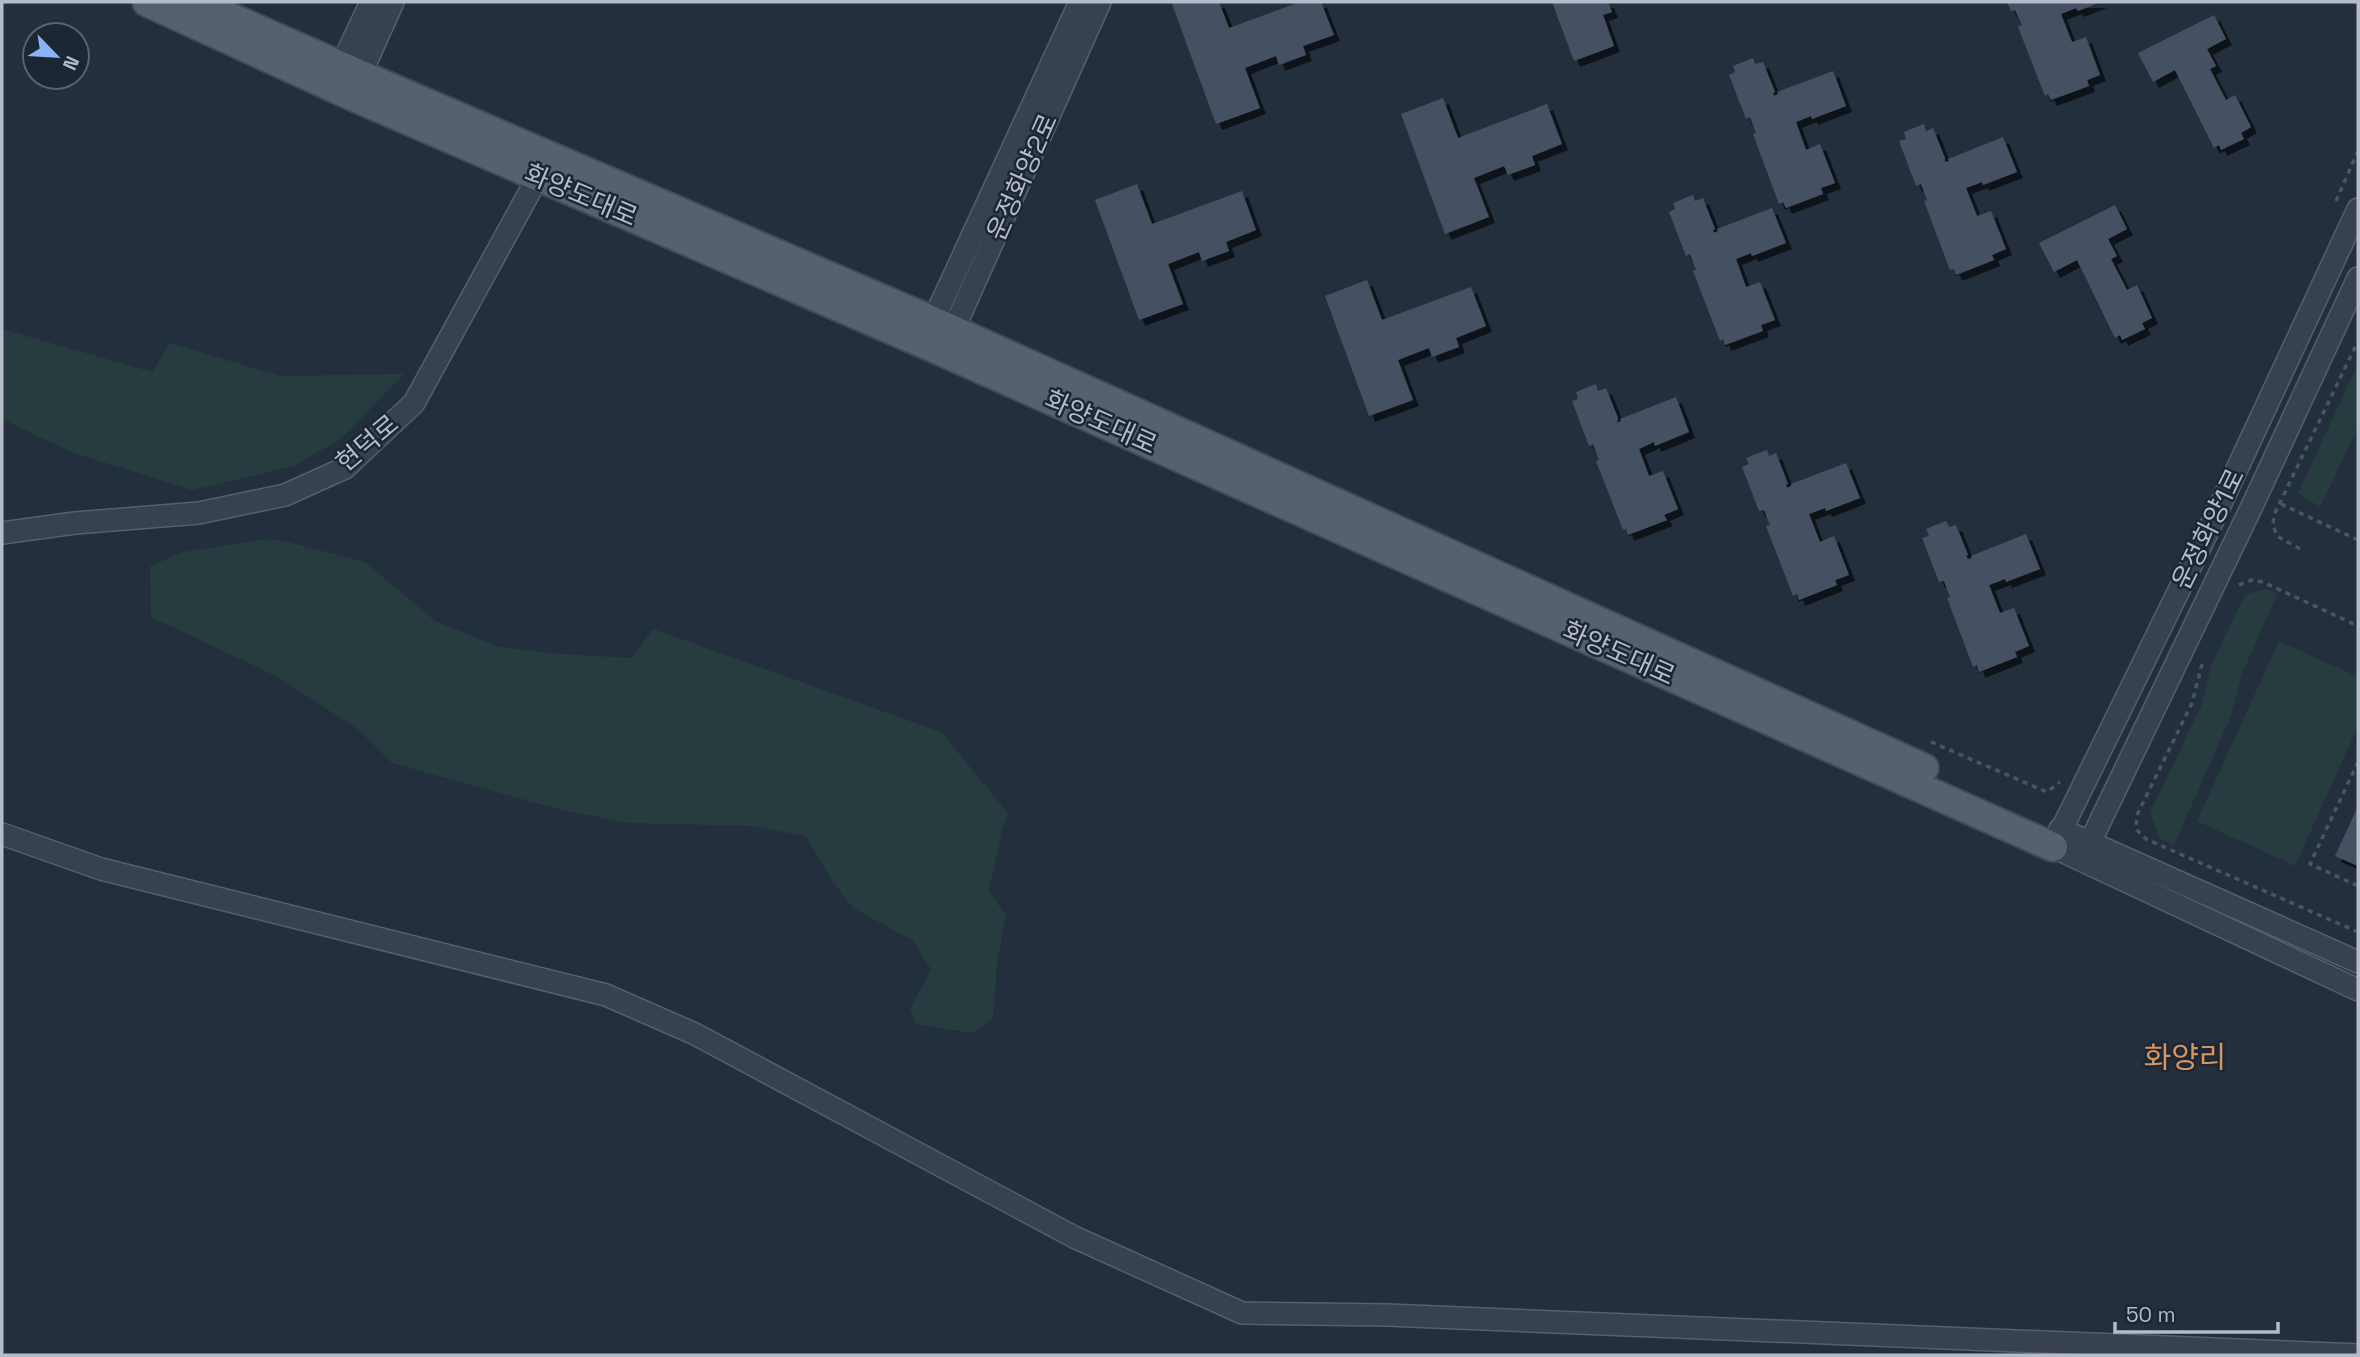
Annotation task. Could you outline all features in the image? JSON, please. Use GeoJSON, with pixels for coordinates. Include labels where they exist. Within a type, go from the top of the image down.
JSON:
{"type":"FeatureCollection","features":[{"type":"Feature","properties":{"kind":"main road","name":"화양도대로"},"geometry":{"type":"LineString","coordinates":[[147,2],[346,80],[938,337],[2057,838]]}},
{"type":"Feature","properties":{"kind":"main road","name":"화양도대로"},"geometry":{"type":"LineString","coordinates":[[196,2],[346,80]]}},
{"type":"Feature","properties":{"kind":"street"},"geometry":{"type":"LineString","coordinates":[[346,80],[371,2]]}},
{"type":"Feature","properties":{"kind":"street"},"geometry":{"type":"LineString","coordinates":[[346,80],[393,2]]}},
{"type":"Feature","properties":{"kind":"street","name":"운정화양2로"},"geometry":{"type":"LineString","coordinates":[[938,337],[1080,2]]}},
{"type":"Feature","properties":{"kind":"street","name":"운정화양2로"},"geometry":{"type":"LineString","coordinates":[[938,337],[1100,2]]}},
{"type":"Feature","properties":{"kind":"street","name":"현덕로"},"geometry":{"type":"LineString","coordinates":[[2,533],[75,523],[199,513],[285,495],[345,468],[414,403],[544,167]]}},
{"type":"Feature","properties":{"kind":"street","name":"운정화양1로"},"geometry":{"type":"LineString","coordinates":[[2057,838],[2209,529],[2358,209]]}},
{"type":"Feature","properties":{"kind":"street"},"geometry":{"type":"LineString","coordinates":[[2086,851],[2259,492],[2358,278]]}},
{"type":"Feature","properties":{"kind":"street"},"geometry":{"type":"LineString","coordinates":[[2,834],[101,869],[606,995],[695,1034],[1074,1237],[1242,1313],[1387,1315],[2358,1355]]}},
{"type":"Feature","properties":{"kind":"street"},"geometry":{"type":"LineString","coordinates":[[2057,838],[2358,962]]}},
{"type":"Feature","properties":{"kind":"street"},"geometry":{"type":"LineString","coordinates":[[2086,851],[2358,990]]}},
{"type":"Feature","properties":{"kind":"path"},"geometry":{"type":"LineString","coordinates":[[2300,550],[2277,536],[2273,526],[2274,515],[2358,341]]}},
{"type":"Feature","properties":{"kind":"path"},"geometry":{"type":"LineString","coordinates":[[2280,504],[2358,540]]}},
{"type":"Feature","properties":{"kind":"path"},"geometry":{"type":"LineString","coordinates":[[2237,587],[2252,580],[2263,582],[2358,626]]}},
{"type":"Feature","properties":{"kind":"path"},"geometry":{"type":"LineString","coordinates":[[2204,653],[2192,703],[2137,815],[2136,829],[2146,839],[2358,932]]}},
{"type":"Feature","properties":{"kind":"path"},"geometry":{"type":"LineString","coordinates":[[2358,762],[2310,864],[2358,886]]}},
{"type":"Feature","properties":{"kind":"green space"},"geometry":{"type":"Polygon","coordinates":[[[2,329],[152,372],[170,343],[280,376],[404,374],[342,438],[294,466],[192,490],[71,452],[2,419],[2,329]]]}},
{"type":"Feature","properties":{"kind":"green space"},"geometry":{"type":"Polygon","coordinates":[[[2358,364],[2358,428],[2320,507],[2298,493],[2358,364]]]}},
{"type":"Feature","properties":{"kind":"green space"},"geometry":{"type":"Polygon","coordinates":[[[266,539],[365,562],[435,621],[499,647],[632,658],[653,629],[941,732],[1008,813],[989,891],[1006,916],[997,963],[993,1018],[973,1033],[916,1024],[910,1009],[931,969],[912,940],[853,908],[833,882],[806,836],[749,826],[630,823],[558,809],[392,763],[359,730],[278,677],[151,617],[150,566],[183,552],[266,539]]]}},
{"type":"Feature","properties":{"kind":"green space"},"geometry":{"type":"Polygon","coordinates":[[[2266,589],[2277,594],[2242,674],[2231,716],[2174,845],[2160,839],[2150,813],[2202,704],[2211,665],[2245,595],[2266,589]]]}},
{"type":"Feature","properties":{"kind":"green space"},"geometry":{"type":"Polygon","coordinates":[[[2279,641],[2358,677],[2358,726],[2295,866],[2197,821],[2279,641]]]}},
{"type":"Feature","properties":{"kind":"building"},"geometry":{"type":"Polygon","coordinates":[[[1219,2],[1229,28],[1300,2],[1321,2],[1334,35],[1303,46],[1306,55],[1279,65],[1276,56],[1245,68],[1260,108],[1216,124],[1172,4],[1219,2]]]}},
{"type":"Feature","properties":{"kind":"building"},"geometry":{"type":"Polygon","coordinates":[[[1552,2],[1608,2],[1612,12],[1603,15],[1614,46],[1574,61],[1552,2]]]}},
{"type":"Feature","properties":{"kind":"building"},"geometry":{"type":"Polygon","coordinates":[[[2007,2],[2101,2],[2061,14],[2072,42],[2086,37],[2100,75],[2087,80],[2089,86],[2051,100],[2048,94],[2045,96],[2018,27],[2022,25],[2015,10],[2011,11],[2007,2]]]}},
{"type":"Feature","properties":{"kind":"building"},"geometry":{"type":"Polygon","coordinates":[[[2214,15],[2226,39],[2207,49],[2216,66],[2210,69],[2226,100],[2235,95],[2251,127],[2241,133],[2244,139],[2221,150],[2219,145],[2214,148],[2175,70],[2153,82],[2138,53],[2214,15]]]}},
{"type":"Feature","properties":{"kind":"building"},"geometry":{"type":"Polygon","coordinates":[[[1753,58],[1755,64],[1763,62],[1775,92],[1774,96],[1777,92],[1833,71],[1846,106],[1796,122],[1806,150],[1820,144],[1835,183],[1821,188],[1823,194],[1786,208],[1783,202],[1779,204],[1753,134],[1756,133],[1750,117],[1746,119],[1729,75],[1735,72],[1733,66],[1753,58]]]}},
{"type":"Feature","properties":{"kind":"building"},"geometry":{"type":"Polygon","coordinates":[[[1443,98],[1458,138],[1547,104],[1562,144],[1532,156],[1535,165],[1508,175],[1504,166],[1474,178],[1489,217],[1445,234],[1401,114],[1443,98]]]}},
{"type":"Feature","properties":{"kind":"building"},"geometry":{"type":"Polygon","coordinates":[[[1924,124],[1926,131],[1933,128],[1945,162],[2003,137],[2017,172],[1983,185],[1982,182],[1966,188],[1977,216],[1991,211],[2006,249],[1992,255],[1994,260],[1956,275],[1954,269],[1950,270],[1924,201],[1927,200],[1921,184],[1916,186],[1899,141],[1906,139],[1904,132],[1924,124]]]}},
{"type":"Feature","properties":{"kind":"building"},"geometry":{"type":"Polygon","coordinates":[[[1137,184],[1152,224],[1242,191],[1256,230],[1226,242],[1229,251],[1202,261],[1199,252],[1168,264],[1183,304],[1139,320],[1095,200],[1137,184]]]}},
{"type":"Feature","properties":{"kind":"building"},"geometry":{"type":"Polygon","coordinates":[[[1693,195],[1695,201],[1703,198],[1715,229],[1714,233],[1717,229],[1772,208],[1786,243],[1736,259],[1746,287],[1760,282],[1775,320],[1761,325],[1763,331],[1725,345],[1723,339],[1720,341],[1693,271],[1696,270],[1690,254],[1686,256],[1669,212],[1675,209],[1673,203],[1693,195]]]}},
{"type":"Feature","properties":{"kind":"building"},"geometry":{"type":"Polygon","coordinates":[[[2115,205],[2127,229],[2108,239],[2117,256],[2111,259],[2127,290],[2137,285],[2152,318],[2142,323],[2145,329],[2122,340],[2120,335],[2115,338],[2077,260],[2054,272],[2039,243],[2115,205]]]}},
{"type":"Feature","properties":{"kind":"building"},"geometry":{"type":"Polygon","coordinates":[[[1367,280],[1382,320],[1471,287],[1486,326],[1456,338],[1459,347],[1432,357],[1429,348],[1398,360],[1413,400],[1369,416],[1325,296],[1367,280]]]}},
{"type":"Feature","properties":{"kind":"building"},"geometry":{"type":"Polygon","coordinates":[[[1596,384],[1598,391],[1606,388],[1618,418],[1617,423],[1620,419],[1676,397],[1689,432],[1655,446],[1654,442],[1639,449],[1649,476],[1663,471],[1678,509],[1664,515],[1667,520],[1628,535],[1626,529],[1623,530],[1596,461],[1599,460],[1593,444],[1589,446],[1572,401],[1578,399],[1576,392],[1596,384]]]}},
{"type":"Feature","properties":{"kind":"building"},"geometry":{"type":"Polygon","coordinates":[[[1767,450],[1769,456],[1776,453],[1788,484],[1787,488],[1791,484],[1846,463],[1860,498],[1826,511],[1825,508],[1809,514],[1820,542],[1834,536],[1849,575],[1835,580],[1837,585],[1799,600],[1797,594],[1793,596],[1766,526],[1770,525],[1764,510],[1759,511],[1742,467],[1749,464],[1746,458],[1767,450]]]}},
{"type":"Feature","properties":{"kind":"building"},"geometry":{"type":"Polygon","coordinates":[[[1946,521],[1949,527],[1956,525],[1968,559],[2026,534],[2040,569],[2006,582],[2005,579],[1989,585],[2000,613],[2014,608],[2029,646],[2015,652],[2017,657],[1979,672],[1977,665],[1973,667],[1947,598],[1950,597],[1944,581],[1939,582],[1922,538],[1929,536],[1926,529],[1946,521]]]}},
{"type":"Feature","properties":{"kind":"building"},"geometry":{"type":"Polygon","coordinates":[[[2358,806],[2358,866],[2335,856],[2358,806]]]}},
{"type":"Feature","properties":{"kind":"district","name":"화양리"},"geometry":{"type":"Point","coordinates":[2185,1058]}}]}
